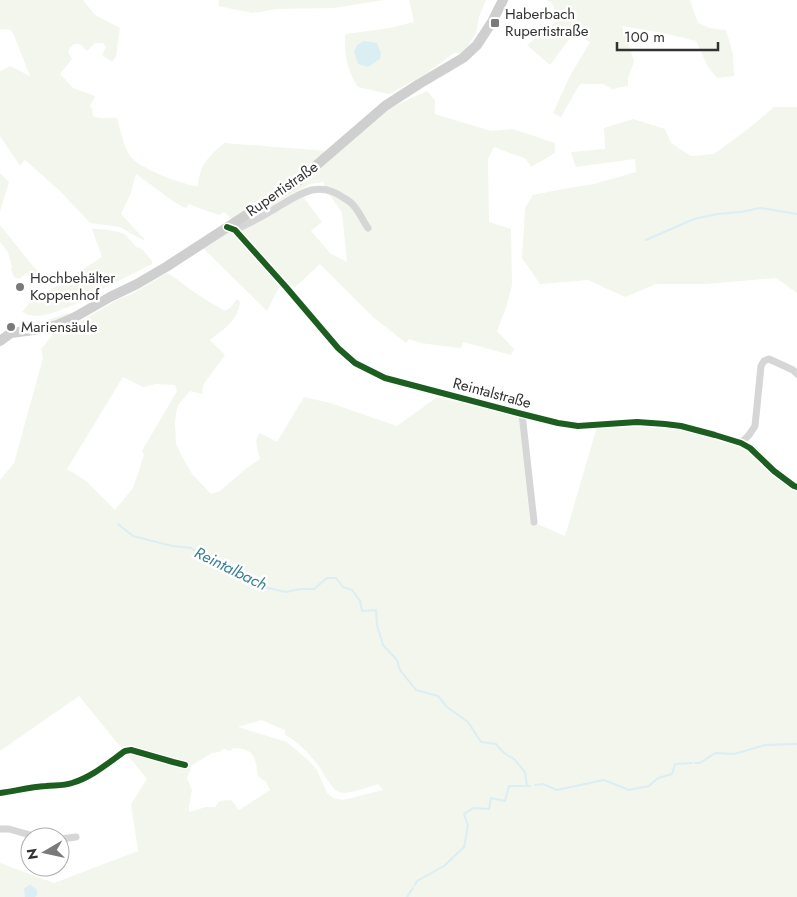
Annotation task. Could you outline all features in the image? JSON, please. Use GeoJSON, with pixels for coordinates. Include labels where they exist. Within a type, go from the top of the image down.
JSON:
{"type":"FeatureCollection","features":[{"type":"Feature","properties":{"kind":"main road","name":"Rupertistraße"},"geometry":{"type":"LineString","coordinates":[[0,341],[11,333],[41,329],[75,318],[110,297],[137,284],[231,228],[297,182],[385,106],[464,58],[477,45],[503,0]]}},
{"type":"Feature","properties":{"kind":"street"},"geometry":{"type":"LineString","coordinates":[[231,228],[272,211],[298,195],[324,188],[331,190],[353,204],[368,228]]}},
{"type":"Feature","properties":{"kind":"street","name":"Reintalstraße"},"geometry":{"type":"LineString","coordinates":[[231,228],[286,287],[338,348],[356,364],[385,378],[522,414],[578,426],[637,422],[681,426],[741,442],[774,471],[797,487]]}},
{"type":"Feature","properties":{"kind":"street"},"geometry":{"type":"LineString","coordinates":[[741,442],[755,426],[764,361],[769,359],[793,370],[797,374]]}},
{"type":"Feature","properties":{"kind":"street","name":"Reintalstraße"},"geometry":{"type":"LineString","coordinates":[[522,414],[534,522]]}},
{"type":"Feature","properties":{"kind":"street"},"geometry":{"type":"LineString","coordinates":[[0,793],[71,784],[85,778],[125,751],[131,750],[185,765]]}},
{"type":"Feature","properties":{"kind":"street"},"geometry":{"type":"LineString","coordinates":[[0,829],[20,833]]}},
{"type":"Feature","properties":{"kind":"street"},"geometry":{"type":"LineString","coordinates":[[70,838],[76,837]]}},
{"type":"Feature","properties":{"kind":"shaded area"},"geometry":{"type":"Polygon","coordinates":[[[0,0],[83,0],[95,15],[120,28],[116,56],[112,62],[102,55],[106,47],[103,43],[95,43],[87,51],[80,44],[74,44],[68,52],[72,59],[60,74],[73,88],[95,96],[90,107],[92,108],[93,116],[117,118],[126,148],[135,161],[161,175],[191,185],[198,186],[203,166],[224,143],[339,152],[390,108],[427,91],[435,100],[435,114],[491,131],[513,129],[555,143],[555,153],[531,167],[526,159],[494,147],[488,159],[489,222],[511,229],[512,285],[497,331],[514,349],[511,355],[463,342],[461,348],[420,343],[409,339],[406,343],[373,317],[320,264],[294,288],[284,278],[267,311],[203,248],[238,225],[224,212],[219,215],[189,204],[186,208],[174,202],[136,174],[131,193],[121,214],[146,241],[120,227],[90,223],[60,191],[25,160],[20,166],[0,136],[0,70],[2,71],[10,66],[30,76],[11,30],[1,29],[0,32],[0,0]],[[324,182],[309,184],[299,191],[322,222],[311,231],[331,254],[347,262],[342,212],[324,188],[324,182]]]}},
{"type":"Feature","properties":{"kind":"shaded area"},"geometry":{"type":"Polygon","coordinates":[[[219,0],[384,0],[334,8],[277,9],[252,13],[218,6],[219,0]]]}},
{"type":"Feature","properties":{"kind":"shaded area"},"geometry":{"type":"Polygon","coordinates":[[[409,0],[486,0],[479,17],[476,33],[463,54],[454,53],[424,75],[389,94],[358,87],[347,62],[345,34],[390,28],[414,22],[409,0]]]}},
{"type":"Feature","properties":{"kind":"shaded area"},"geometry":{"type":"Polygon","coordinates":[[[546,0],[690,0],[698,23],[710,28],[726,30],[733,54],[734,76],[717,78],[708,67],[696,41],[622,26],[634,61],[628,79],[628,86],[612,89],[603,84],[581,84],[561,117],[553,113],[570,76],[590,42],[574,33],[550,65],[527,45],[558,20],[552,3],[546,0]]]}},
{"type":"Feature","properties":{"kind":"shaded area"},"geometry":{"type":"Polygon","coordinates":[[[364,41],[377,43],[381,53],[380,59],[368,67],[358,64],[354,52],[357,45],[364,41]]]}},
{"type":"Feature","properties":{"kind":"shaded area"},"geometry":{"type":"Polygon","coordinates":[[[774,107],[797,107],[797,293],[776,278],[706,284],[656,284],[625,297],[588,280],[540,284],[522,258],[525,208],[533,195],[594,184],[636,172],[635,159],[576,167],[571,152],[605,149],[604,128],[633,119],[665,129],[671,143],[691,156],[714,154],[774,107]]]}},
{"type":"Feature","properties":{"kind":"shaded area"},"geometry":{"type":"Polygon","coordinates":[[[0,173],[9,182],[0,212],[0,173]]]}},
{"type":"Feature","properties":{"kind":"shaded area"},"geometry":{"type":"Polygon","coordinates":[[[0,225],[42,275],[36,282],[27,273],[19,279],[14,277],[8,252],[0,242],[0,225]]]}},
{"type":"Feature","properties":{"kind":"shaded area"},"geometry":{"type":"Polygon","coordinates":[[[92,229],[124,234],[136,246],[142,249],[152,261],[152,264],[82,299],[81,302],[49,314],[36,316],[22,312],[37,294],[37,296],[41,296],[102,257],[92,229]]]}},
{"type":"Feature","properties":{"kind":"shaded area"},"geometry":{"type":"Polygon","coordinates":[[[167,273],[225,311],[237,299],[240,302],[239,309],[233,319],[210,340],[225,355],[203,385],[202,394],[190,391],[178,405],[176,413],[176,443],[180,453],[192,474],[211,494],[220,491],[260,459],[256,442],[260,433],[277,442],[304,397],[330,403],[397,426],[437,397],[519,417],[530,521],[565,536],[599,420],[632,419],[741,443],[797,487],[797,897],[0,897],[0,863],[20,870],[20,877],[38,877],[54,883],[138,851],[131,804],[147,779],[79,696],[0,751],[0,480],[14,463],[43,358],[41,349],[53,334],[81,321],[119,299],[132,294],[167,273]],[[123,377],[67,469],[86,481],[115,510],[133,488],[144,455],[142,451],[177,391],[175,385],[156,384],[143,387],[123,377]],[[261,720],[238,727],[287,742],[317,770],[327,793],[333,798],[343,800],[383,790],[378,784],[353,792],[343,793],[335,790],[320,767],[307,752],[285,735],[285,730],[261,720]],[[233,748],[230,751],[224,749],[212,753],[192,765],[187,778],[192,790],[189,812],[206,807],[215,807],[220,801],[231,800],[239,810],[270,790],[266,782],[258,776],[253,755],[246,750],[233,748]]]}},
{"type":"Feature","properties":{"kind":"shaded area"},"geometry":{"type":"Polygon","coordinates":[[[71,312],[46,324],[19,326],[20,321],[42,322],[71,312]]]}},
{"type":"Feature","properties":{"kind":"shaded area"},"geometry":{"type":"Polygon","coordinates":[[[29,885],[37,890],[35,897],[25,897],[24,889],[29,885]]]}},
{"type":"Feature","properties":{"kind":"waterway"},"geometry":{"type":"LineString","coordinates":[[646,240],[694,219],[717,214],[760,208],[797,214]]}},
{"type":"Feature","properties":{"kind":"waterway","name":"Reintalbach"},"geometry":{"type":"LineString","coordinates":[[118,524],[133,536],[172,546],[191,548],[217,565],[246,574],[263,587],[286,592],[314,589],[327,578],[336,578],[343,587],[352,590],[360,601],[362,611],[376,610],[377,625],[383,645],[397,660],[400,670],[416,690],[438,696],[447,707],[468,722],[481,742],[496,744],[504,753],[514,759],[525,772],[527,786],[530,786]]}},
{"type":"Feature","properties":{"kind":"waterway","name":"Reintalbach"},"geometry":{"type":"LineString","coordinates":[[695,763],[700,763],[715,753],[734,754],[765,745],[797,744]]}},
{"type":"Feature","properties":{"kind":"waterway","name":"Reintalbach"},"geometry":{"type":"LineString","coordinates":[[535,785],[543,784],[557,790],[604,780],[629,790],[649,786],[658,778],[672,774],[675,764],[692,763]]}},
{"type":"Feature","properties":{"kind":"waterway"},"geometry":{"type":"LineString","coordinates":[[415,885],[417,881],[444,866],[464,847],[468,826],[464,814],[473,808],[489,809],[491,798],[505,801],[509,786],[527,786]]}},
{"type":"Feature","properties":{"kind":"waterway"},"geometry":{"type":"LineString","coordinates":[[407,897],[413,888]]}},
{"type":"Feature","properties":{"kind":"cycle path"},"geometry":{"type":"LineString","coordinates":[[227,227],[235,230],[338,348],[355,363],[385,378],[558,423],[578,426],[637,422],[681,426],[741,443],[750,448],[774,471],[797,487]]}},
{"type":"Feature","properties":{"kind":"cycle path"},"geometry":{"type":"LineString","coordinates":[[0,793],[72,783],[93,773],[125,751],[131,750],[185,765]]}},
{"type":"Feature","properties":{"kind":"place","name":"Haberbach Rupertistraße"},"geometry":{"type":"Point","coordinates":[495,23]}},
{"type":"Feature","properties":{"kind":"place","name":"Hochbehälter Koppenhof"},"geometry":{"type":"Point","coordinates":[20,287]}},
{"type":"Feature","properties":{"kind":"place","name":"Mariensäule"},"geometry":{"type":"Point","coordinates":[11,327]}}]}
